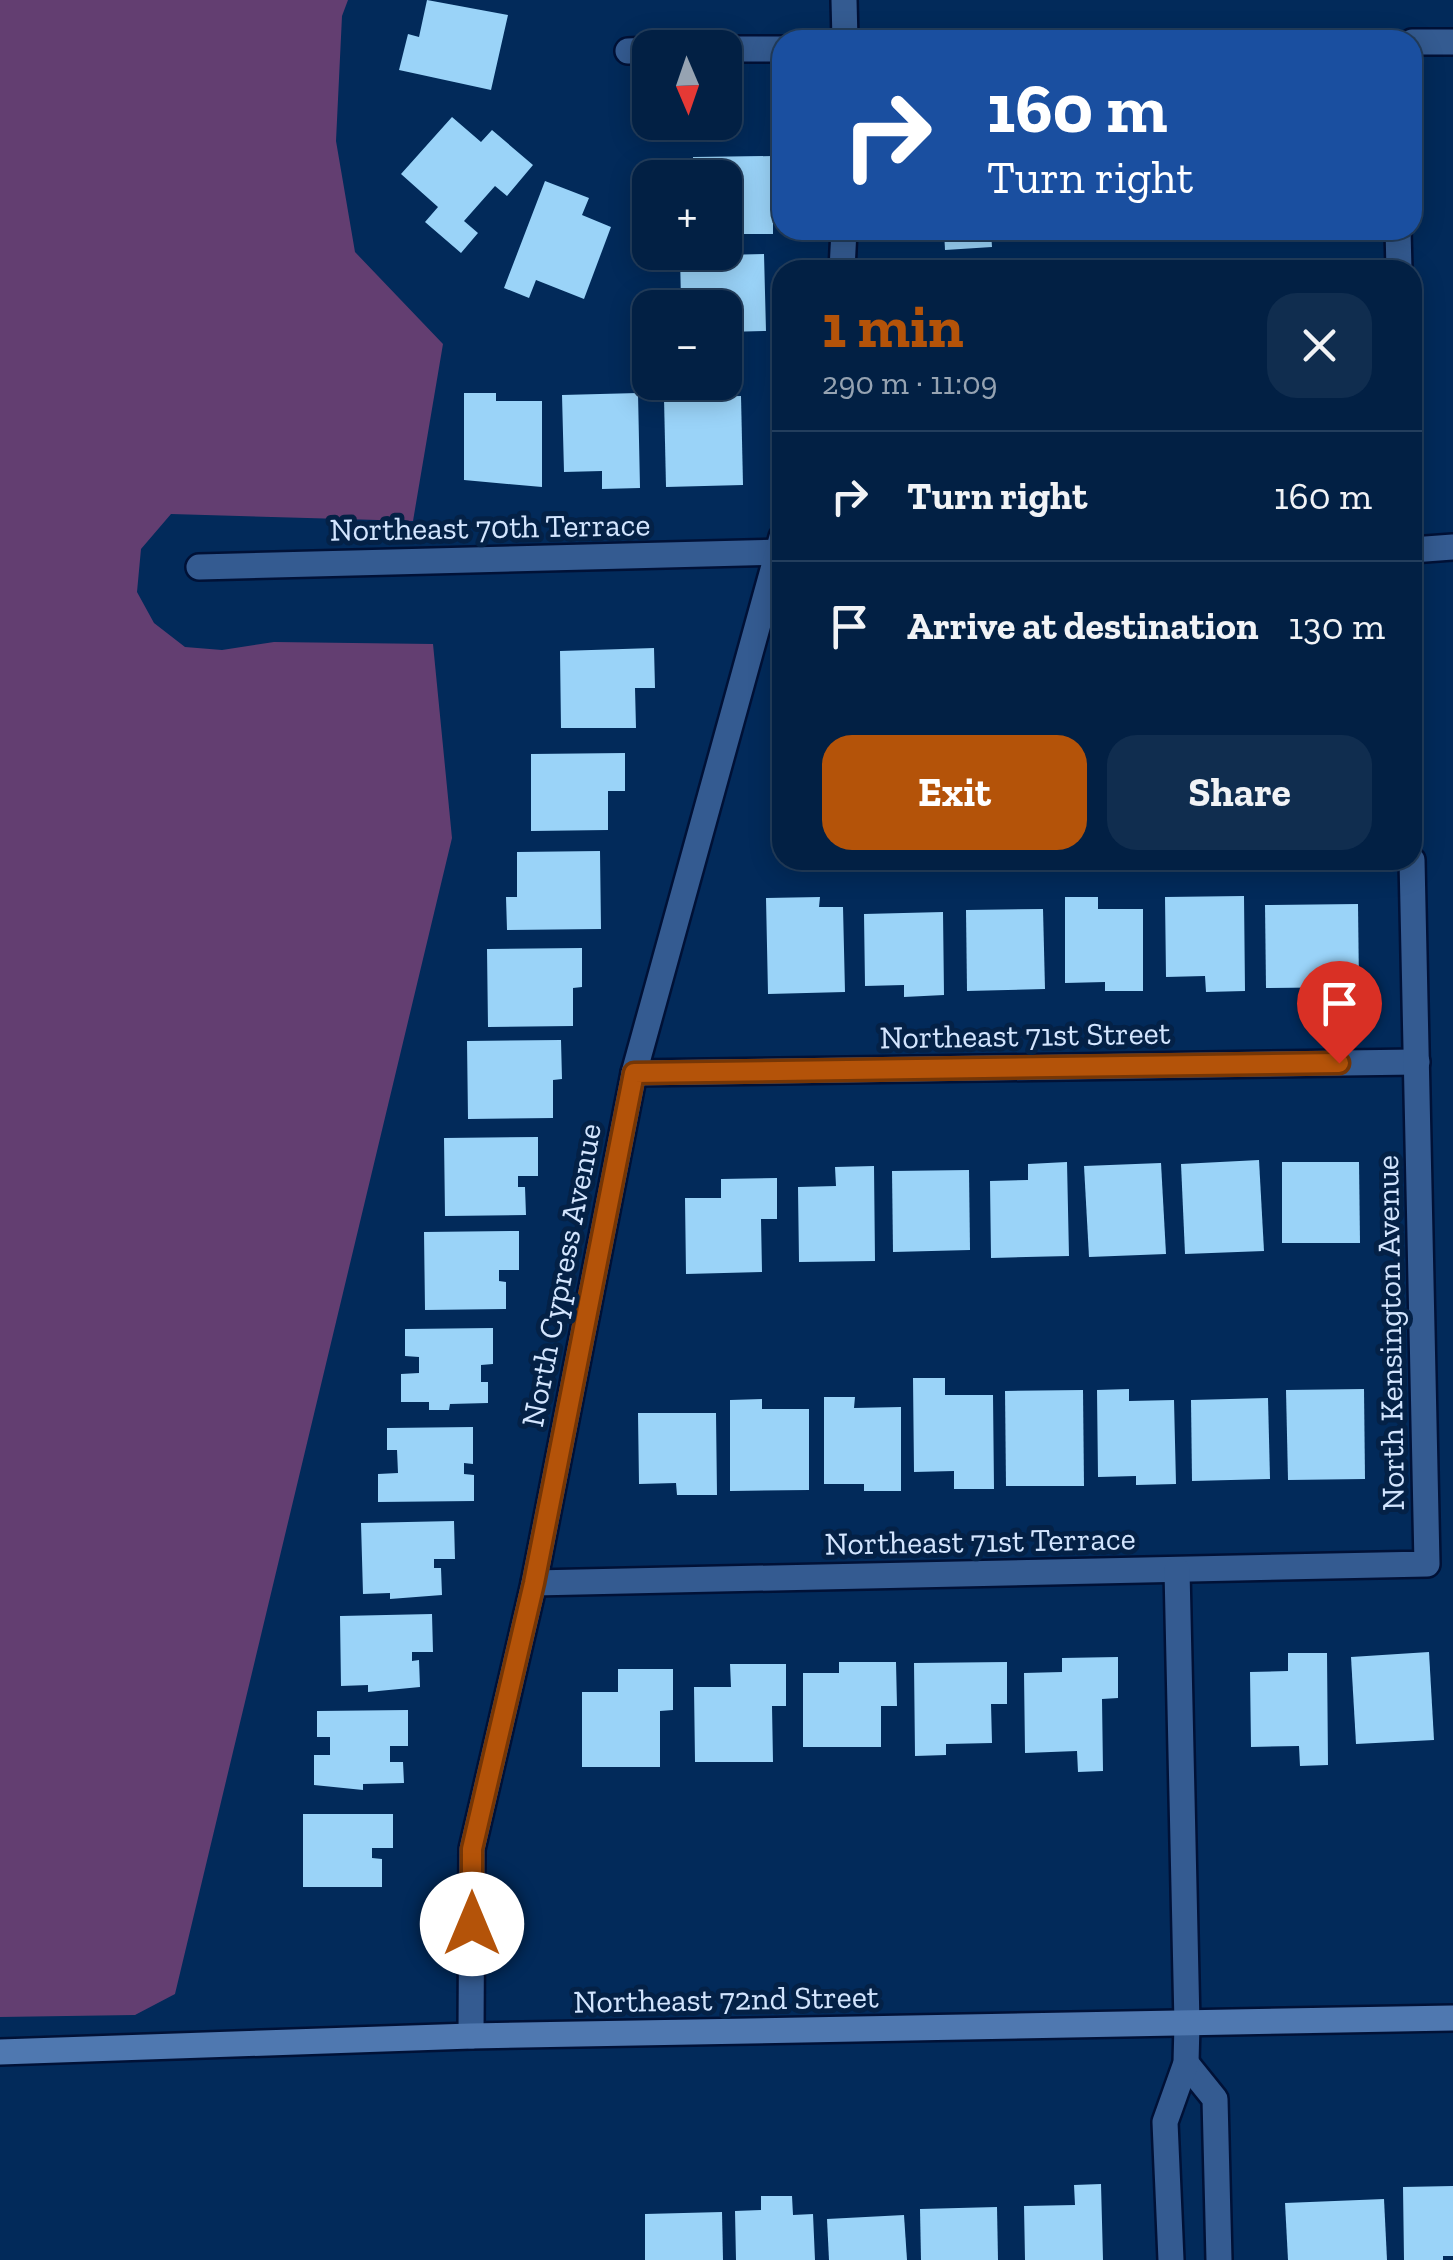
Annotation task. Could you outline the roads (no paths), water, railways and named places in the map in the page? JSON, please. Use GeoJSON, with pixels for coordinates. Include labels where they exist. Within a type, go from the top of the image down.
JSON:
{"type":"FeatureCollection","features":[{"type":"Feature","properties":{"kind":"main road","name":"Northeast 72nd Street"},"geometry":{"type":"LineString","coordinates":[[0,2052],[471,2036],[1453,2018]]}},
{"type":"Feature","properties":{"kind":"street"},"geometry":{"type":"LineString","coordinates":[[844,0],[845,30]]}},
{"type":"Feature","properties":{"kind":"street"},"geometry":{"type":"LineString","coordinates":[[1422,42],[1453,42]]}},
{"type":"Feature","properties":{"kind":"street"},"geometry":{"type":"LineString","coordinates":[[742,50],[772,49]]}},
{"type":"Feature","properties":{"kind":"street"},"geometry":{"type":"LineString","coordinates":[[1422,549],[1453,546]]}},
{"type":"Feature","properties":{"kind":"street","name":"Northeast 70th Terrace"},"geometry":{"type":"LineString","coordinates":[[199,567],[772,547]]}},
{"type":"Feature","properties":{"kind":"street","name":"North Cypress Avenue"},"geometry":{"type":"LineString","coordinates":[[471,2036],[472,1849],[534,1583],[634,1073],[772,579]]}},
{"type":"Feature","properties":{"kind":"street","name":"North Kensington Avenue"},"geometry":{"type":"LineString","coordinates":[[1412,870],[1427,1564]]}},
{"type":"Feature","properties":{"kind":"street","name":"Northeast 71st Street"},"geometry":{"type":"LineString","coordinates":[[634,1073],[1417,1062]]}},
{"type":"Feature","properties":{"kind":"street","name":"Northeast 71st Terrace"},"geometry":{"type":"LineString","coordinates":[[534,1583],[1427,1564]]}},
{"type":"Feature","properties":{"kind":"street"},"geometry":{"type":"LineString","coordinates":[[1170,2260],[1164,2122],[1186,2062],[1187,2024],[1177,1570]]}},
{"type":"Feature","properties":{"kind":"street"},"geometry":{"type":"LineString","coordinates":[[1186,2062],[1214,2099],[1220,2260]]}}]}
